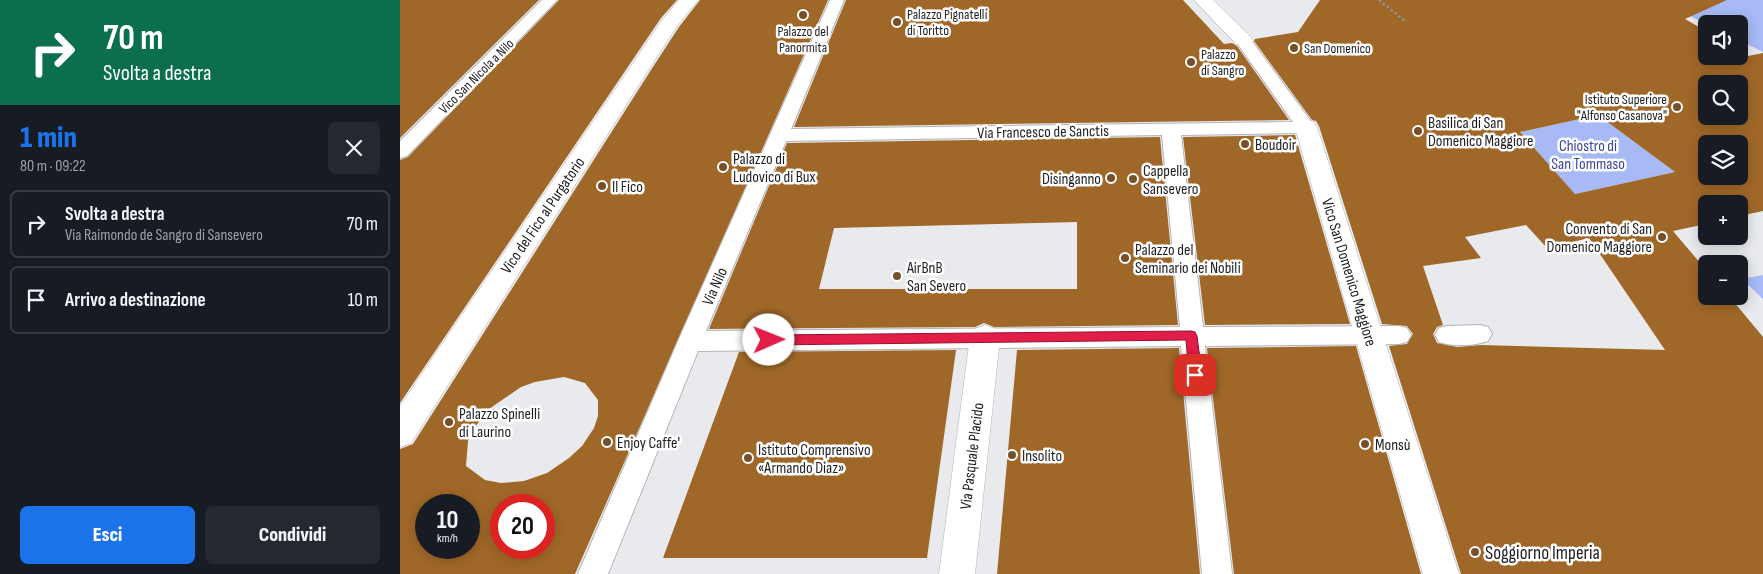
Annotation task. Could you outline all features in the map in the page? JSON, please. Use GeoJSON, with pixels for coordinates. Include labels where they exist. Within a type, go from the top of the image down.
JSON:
{"type":"FeatureCollection","features":[{"type":"Feature","properties":{"kind":"street","name":"Vico del Fico al Purgatorio"},"geometry":{"type":"LineString","coordinates":[[400,433],[670,23],[690,0]]}},
{"type":"Feature","properties":{"kind":"street","name":"Vico San Domenico Maggiore"},"geometry":{"type":"LineString","coordinates":[[1203,0],[1243,40]]}},
{"type":"Feature","properties":{"kind":"street","name":"Vico San Domenico Maggiore"},"geometry":{"type":"LineString","coordinates":[[1306,127],[1384,335],[1441,574]]}},
{"type":"Feature","properties":{"kind":"street","name":"Via Pasquale Placido"},"geometry":{"type":"LineString","coordinates":[[957,574],[985,337]]}},
{"type":"Feature","properties":{"kind":"lane","name":"Vico San Nicola a Nilo"},"geometry":{"type":"LineString","coordinates":[[400,152],[550,0]]}},
{"type":"Feature","properties":{"kind":"lane","name":"Via Nilo"},"geometry":{"type":"LineString","coordinates":[[593,574],[690,341],[837,0]]}},
{"type":"Feature","properties":{"kind":"lane","name":"Vico San Domenico Maggiore"},"geometry":{"type":"LineString","coordinates":[[1243,40],[1306,127]]}},
{"type":"Feature","properties":{"kind":"lane","name":"Via Francesco de Sanctis"},"geometry":{"type":"LineString","coordinates":[[780,135],[1306,127]]}},
{"type":"Feature","properties":{"kind":"lane"},"geometry":{"type":"LineString","coordinates":[[1171,129],[1217,574]]}},
{"type":"Feature","properties":{"kind":"lane"},"geometry":{"type":"LineString","coordinates":[[1447,335],[1480,334]]}},
{"type":"Feature","properties":{"kind":"lane"},"geometry":{"type":"LineString","coordinates":[[690,341],[1384,335]]}},
{"type":"Feature","properties":{"kind":"path"},"geometry":{"type":"LineString","coordinates":[[1379,0],[1405,20]]}},
{"type":"Feature","properties":{"kind":"green space"},"geometry":{"type":"Polygon","coordinates":[[[1727,0],[1763,0],[1763,52],[1748,44],[1748,15],[1698,15],[1698,20],[1672,7],[1727,0]]]}},
{"type":"Feature","properties":{"kind":"green space","name":"Chiostro di San Tommaso"},"geometry":{"type":"Polygon","coordinates":[[[1598,115],[1675,172],[1575,194],[1520,132],[1598,115]]]}},
{"type":"Feature","properties":{"kind":"green space"},"geometry":{"type":"Polygon","coordinates":[[[1763,275],[1763,299],[1748,285],[1748,278],[1763,275]]]}},
{"type":"Feature","properties":{"kind":"building"},"geometry":{"type":"Polygon","coordinates":[[[400,0],[539,0],[400,138],[400,0]]]}},
{"type":"Feature","properties":{"kind":"building"},"geometry":{"type":"Polygon","coordinates":[[[559,0],[677,0],[661,18],[400,403],[400,160],[408,157],[559,0]]]}},
{"type":"Feature","properties":{"kind":"building"},"geometry":{"type":"Polygon","coordinates":[[[700,0],[828,0],[575,574],[400,574],[400,449],[413,444],[679,27],[700,0]],[[564,377],[535,382],[521,387],[489,409],[475,427],[468,441],[466,466],[485,480],[501,483],[524,481],[547,473],[569,458],[582,446],[594,428],[598,416],[598,400],[585,383],[564,377]]]}},
{"type":"Feature","properties":{"kind":"building"},"geometry":{"type":"Polygon","coordinates":[[[846,0],[1183,0],[1224,44],[1232,43],[1237,46],[1289,120],[794,127],[846,0]]]}},
{"type":"Feature","properties":{"kind":"building"},"geometry":{"type":"Polygon","coordinates":[[[1320,0],[1727,0],[1685,19],[1698,26],[1698,65],[1748,65],[1748,56],[1763,53],[1763,211],[1748,214],[1748,195],[1698,195],[1698,226],[1673,231],[1698,261],[1698,305],[1736,305],[1763,337],[1763,574],[1461,574],[1389,346],[1407,344],[1413,334],[1407,326],[1382,324],[1319,126],[1316,121],[1312,120],[1254,41],[1255,39],[1298,32],[1320,0]],[[1598,115],[1520,132],[1575,194],[1675,172],[1598,115]],[[1526,225],[1465,237],[1481,258],[1423,266],[1443,325],[1437,327],[1433,334],[1437,343],[1457,347],[1481,345],[1665,350],[1589,238],[1547,248],[1526,225]]]}},
{"type":"Feature","properties":{"kind":"building"},"geometry":{"type":"Polygon","coordinates":[[[1295,135],[1350,324],[1205,325],[1183,137],[1295,135]]]}},
{"type":"Feature","properties":{"kind":"building"},"geometry":{"type":"Polygon","coordinates":[[[1160,137],[1178,325],[994,327],[984,323],[975,327],[709,329],[787,143],[1160,137]],[[1077,222],[834,228],[819,289],[1077,289],[1077,222]]]}},
{"type":"Feature","properties":{"kind":"building"},"geometry":{"type":"Polygon","coordinates":[[[1356,346],[1421,574],[1234,574],[1207,348],[1356,346]]]}},
{"type":"Feature","properties":{"kind":"building"},"geometry":{"type":"Polygon","coordinates":[[[1179,348],[1200,574],[997,574],[1017,350],[1179,348]]]}},
{"type":"Feature","properties":{"kind":"building","name":"Istituto Comprensivo «Armando Diaz»"},"geometry":{"type":"Polygon","coordinates":[[[956,350],[927,558],[663,558],[739,352],[956,350]]]}},
{"type":"Feature","properties":{"kind":"place","name":"Palazzo del Panormita"},"geometry":{"type":"Point","coordinates":[803,15]}},
{"type":"Feature","properties":{"kind":"place","name":"Palazzo Pignatelli di Toritto"},"geometry":{"type":"Point","coordinates":[897,22]}},
{"type":"Feature","properties":{"kind":"place","name":"San Domenico"},"geometry":{"type":"Point","coordinates":[1294,48]}},
{"type":"Feature","properties":{"kind":"place","name":"Palazzo di Sangro"},"geometry":{"type":"Point","coordinates":[1191,62]}},
{"type":"Feature","properties":{"kind":"place","name":"Istituto Superiore \"Alfonso Casanova\""},"geometry":{"type":"Point","coordinates":[1677,107]}},
{"type":"Feature","properties":{"kind":"place","name":"Basilica di San Domenico Maggiore"},"geometry":{"type":"Point","coordinates":[1418,131]}},
{"type":"Feature","properties":{"kind":"place","name":"Boudoir"},"geometry":{"type":"Point","coordinates":[1245,144]}},
{"type":"Feature","properties":{"kind":"place","name":"Palazzo di Ludovico di Bux"},"geometry":{"type":"Point","coordinates":[723,167]}},
{"type":"Feature","properties":{"kind":"place","name":"Disinganno"},"geometry":{"type":"Point","coordinates":[1111,178]}},
{"type":"Feature","properties":{"kind":"place","name":"Cappella Sansevero"},"geometry":{"type":"Point","coordinates":[1133,179]}},
{"type":"Feature","properties":{"kind":"place","name":"Il Fico"},"geometry":{"type":"Point","coordinates":[602,186]}},
{"type":"Feature","properties":{"kind":"place","name":"Convento di San Domenico Maggiore"},"geometry":{"type":"Point","coordinates":[1662,237]}},
{"type":"Feature","properties":{"kind":"place","name":"Palazzo del Seminario dei Nobili"},"geometry":{"type":"Point","coordinates":[1125,258]}},
{"type":"Feature","properties":{"kind":"place","name":"AirBnB San Severo"},"geometry":{"type":"Point","coordinates":[897,276]}},
{"type":"Feature","properties":{"kind":"place","name":"Palazzo Spinelli di Laurino"},"geometry":{"type":"Point","coordinates":[449,422]}},
{"type":"Feature","properties":{"kind":"place","name":"Enjoy Caffe'"},"geometry":{"type":"Point","coordinates":[607,442]}},
{"type":"Feature","properties":{"kind":"place","name":"Monsù"},"geometry":{"type":"Point","coordinates":[1365,444]}},
{"type":"Feature","properties":{"kind":"place","name":"Insolito"},"geometry":{"type":"Point","coordinates":[1012,455]}},
{"type":"Feature","properties":{"kind":"place","name":"Istituto Comprensivo «Armando Diaz»"},"geometry":{"type":"Point","coordinates":[748,458]}},
{"type":"Feature","properties":{"kind":"place","name":"Soggiorno Imperia"},"geometry":{"type":"Point","coordinates":[1475,552]}},
{"type":"Feature","properties":{"kind":"route"},"geometry":{"type":"LineString","coordinates":[[769,340],[1191,336],[1195,375]]}}]}
